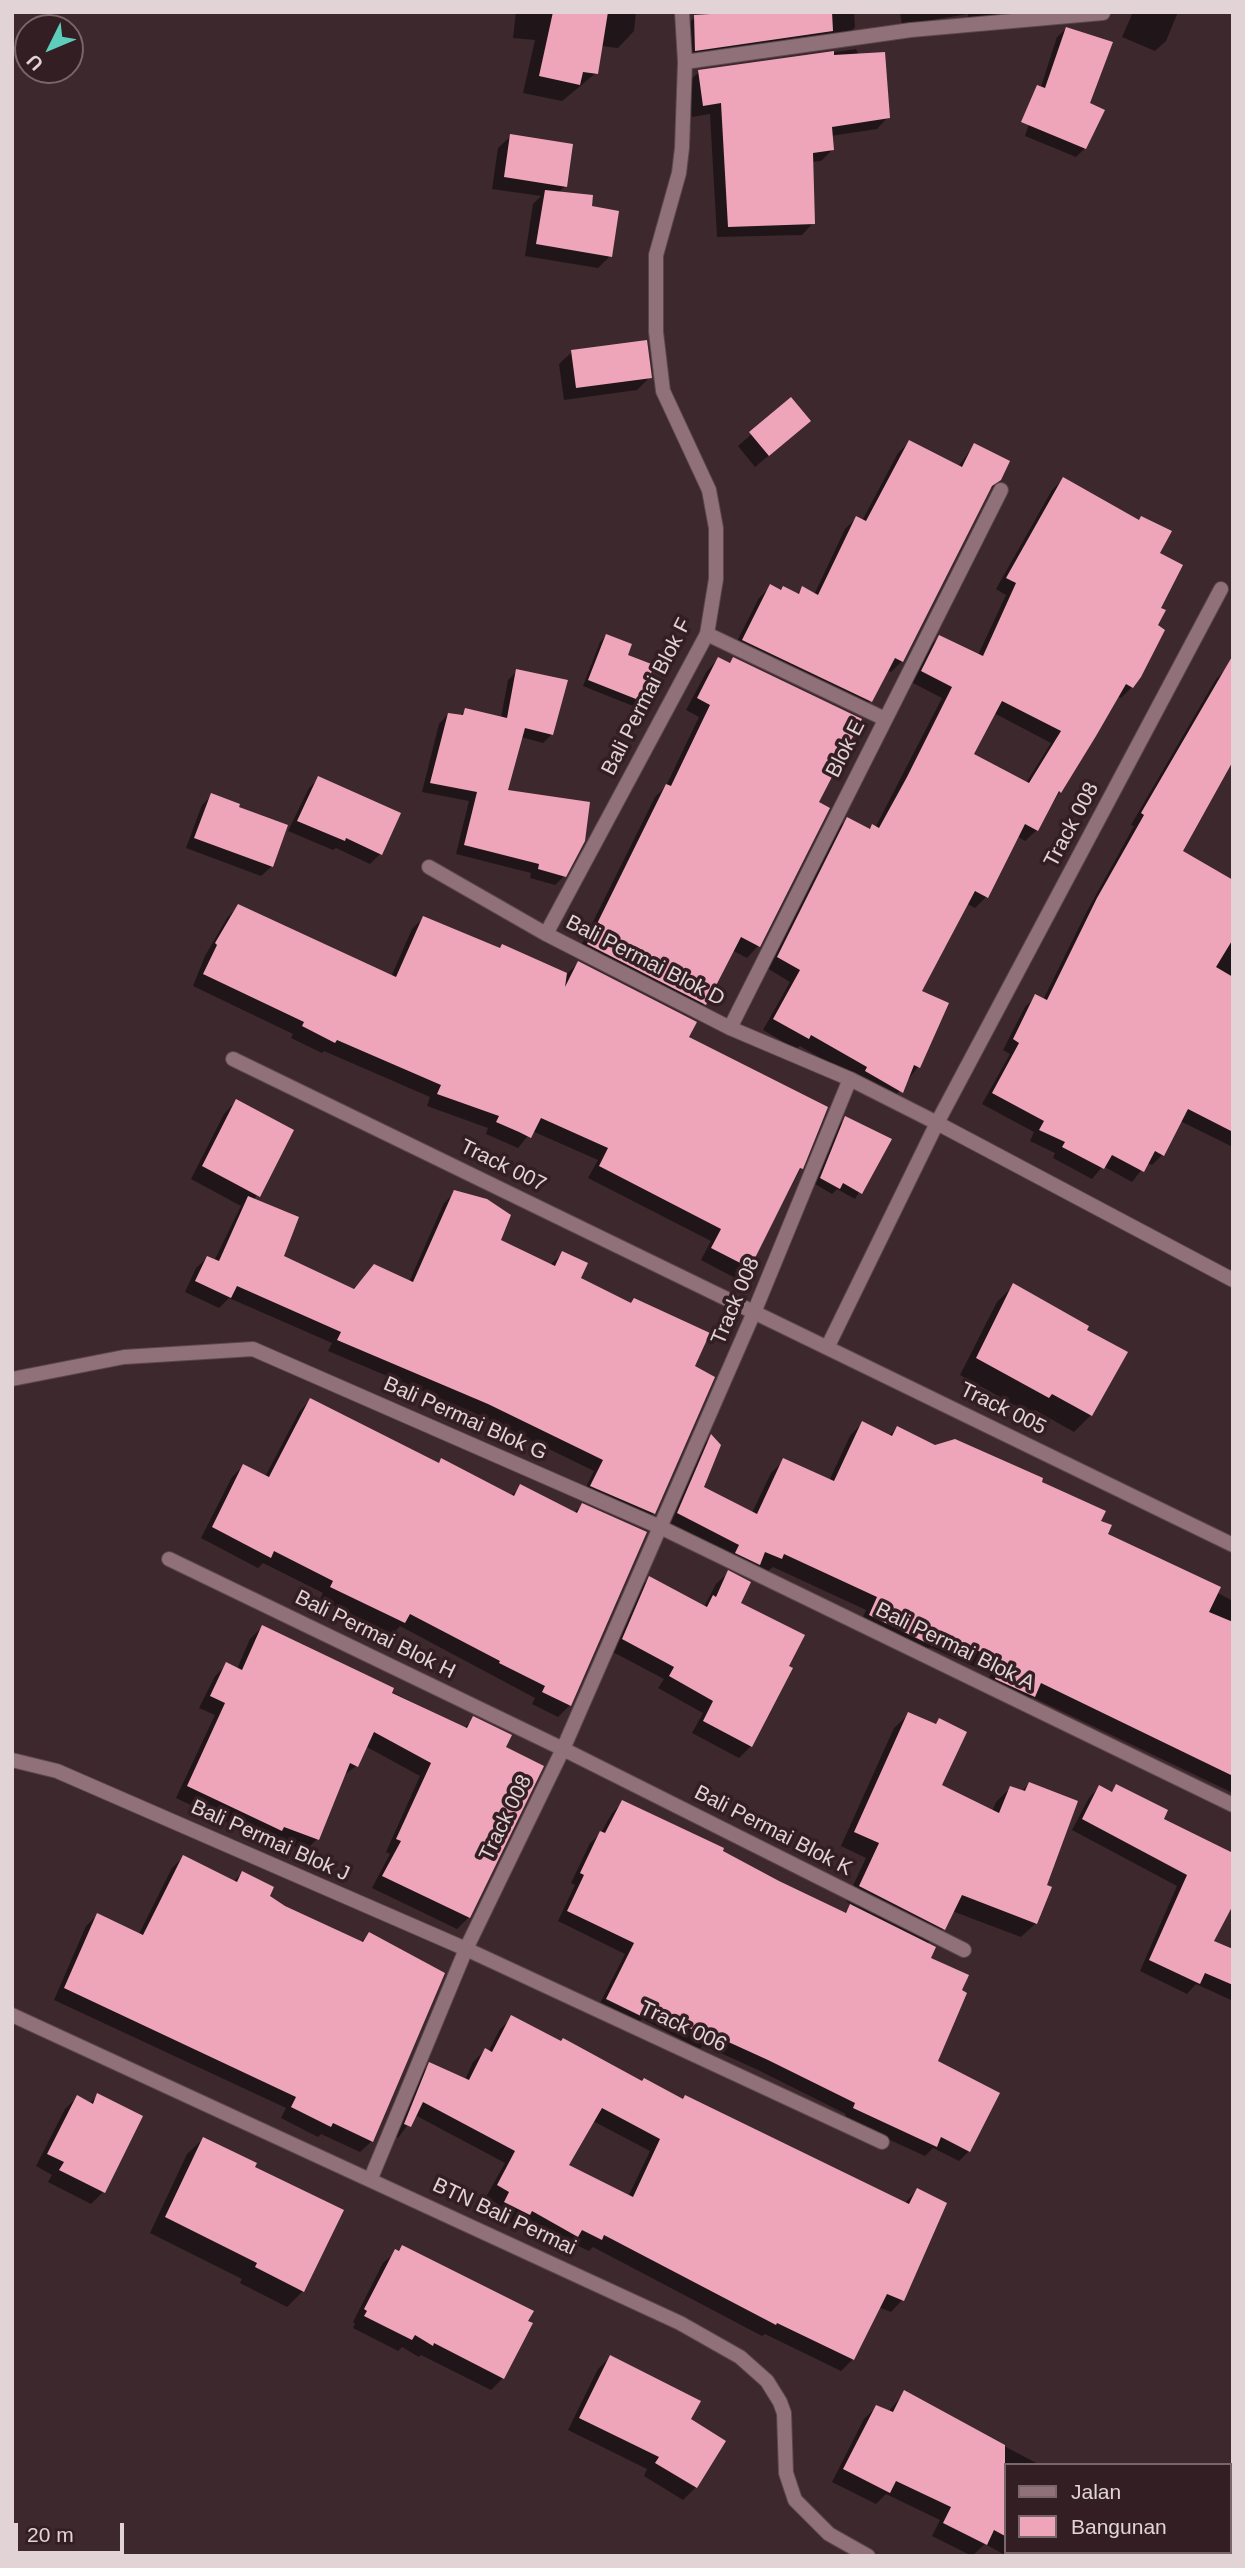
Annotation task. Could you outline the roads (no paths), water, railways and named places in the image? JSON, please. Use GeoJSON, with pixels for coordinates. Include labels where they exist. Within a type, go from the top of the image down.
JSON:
{"type":"FeatureCollection","features":[{"type":"Feature","properties":{"kind":"street","name":"Bali Permai Blok F"},"geometry":{"type":"LineString","coordinates":[[546,934],[707,634],[716,579],[713,507],[709,491],[663,391],[656,332],[656,256],[679,173],[685,62],[682,12]]}},
{"type":"Feature","properties":{"kind":"street"},"geometry":{"type":"LineString","coordinates":[[685,62],[911,30],[1103,13]]}},
{"type":"Feature","properties":{"kind":"street","name":"Blok E"},"geometry":{"type":"LineString","coordinates":[[730,1028],[1001,490]]}},
{"type":"Feature","properties":{"kind":"street","name":"Track 008"},"geometry":{"type":"LineString","coordinates":[[828,1346],[937,1123],[1222,589]]}},
{"type":"Feature","properties":{"kind":"street"},"geometry":{"type":"LineString","coordinates":[[707,634],[885,719]]}},
{"type":"Feature","properties":{"kind":"street","name":"Bali Permai Blok D"},"geometry":{"type":"LineString","coordinates":[[429,867],[546,934],[730,1028],[850,1079]]}},
{"type":"Feature","properties":{"kind":"street","name":"Track 007"},"geometry":{"type":"LineString","coordinates":[[233,1059],[755,1310]]}},
{"type":"Feature","properties":{"kind":"street"},"geometry":{"type":"LineString","coordinates":[[850,1079],[1233,1280]]}},
{"type":"Feature","properties":{"kind":"street","name":"Track 008"},"geometry":{"type":"LineString","coordinates":[[371,2178],[467,1949],[563,1749],[755,1310],[850,1079]]}},
{"type":"Feature","properties":{"kind":"street","name":"Track 005"},"geometry":{"type":"LineString","coordinates":[[755,1310],[1233,1545]]}},
{"type":"Feature","properties":{"kind":"street","name":"Bali Permai Blok G"},"geometry":{"type":"LineString","coordinates":[[12,1379],[124,1357],[253,1349],[660,1527]]}},
{"type":"Feature","properties":{"kind":"street","name":"Bali Permai Blok A"},"geometry":{"type":"LineString","coordinates":[[660,1527],[1233,1805]]}},
{"type":"Feature","properties":{"kind":"street","name":"Bali Permai Blok H"},"geometry":{"type":"LineString","coordinates":[[169,1559],[563,1749]]}},
{"type":"Feature","properties":{"kind":"street","name":"Bali Permai Blok K"},"geometry":{"type":"LineString","coordinates":[[563,1749],[964,1950]]}},
{"type":"Feature","properties":{"kind":"street","name":"Bali Permai Blok J"},"geometry":{"type":"LineString","coordinates":[[12,1760],[57,1771],[467,1949]]}},
{"type":"Feature","properties":{"kind":"street","name":"Track 006"},"geometry":{"type":"LineString","coordinates":[[467,1949],[882,2142]]}},
{"type":"Feature","properties":{"kind":"street","name":"BTN Bali Permai"},"geometry":{"type":"LineString","coordinates":[[13,2015],[371,2178],[680,2323],[740,2357],[767,2381],[780,2402],[784,2413],[786,2473],[795,2500],[829,2534],[868,2556]]}}]}
